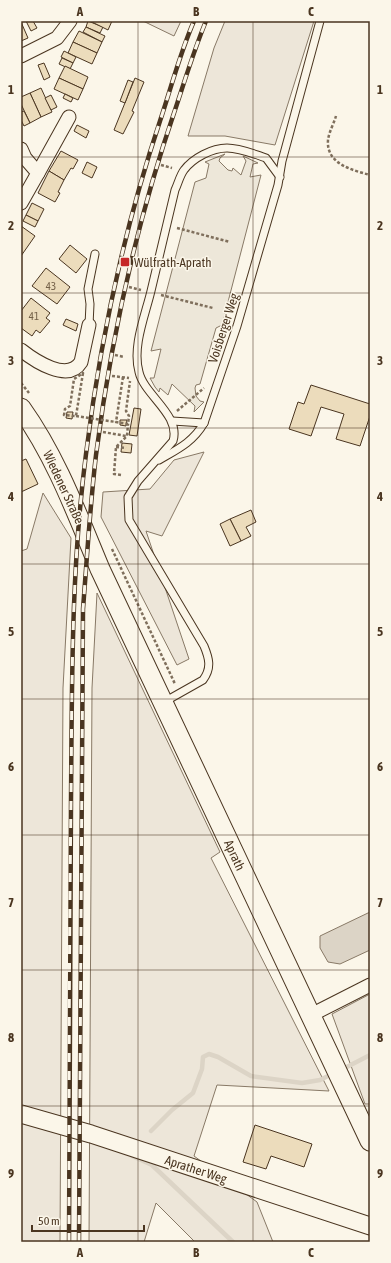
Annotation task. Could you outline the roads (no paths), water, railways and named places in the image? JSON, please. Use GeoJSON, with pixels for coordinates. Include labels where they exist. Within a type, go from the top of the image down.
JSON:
{"type":"FeatureCollection","features":[{"type":"Feature","properties":{"kind":"main road","name":"Wiedener Straße"},"geometry":{"type":"LineString","coordinates":[[21,408],[50,455],[100,568]]}},
{"type":"Feature","properties":{"kind":"main road","name":"Aprath"},"geometry":{"type":"LineString","coordinates":[[100,568],[370,1141]]}},
{"type":"Feature","properties":{"kind":"street"},"geometry":{"type":"LineString","coordinates":[[21,56],[56,38],[70,21]]}},
{"type":"Feature","properties":{"kind":"street"},"geometry":{"type":"LineString","coordinates":[[21,203],[69,117]]}},
{"type":"Feature","properties":{"kind":"street"},"geometry":{"type":"LineString","coordinates":[[21,149],[25,158],[38,173]]}},
{"type":"Feature","properties":{"kind":"street"},"geometry":{"type":"LineString","coordinates":[[21,350],[55,369],[63,372],[72,371],[78,368],[81,362],[89,325]]}},
{"type":"Feature","properties":{"kind":"street"},"geometry":{"type":"LineString","coordinates":[[311,1016],[370,985]]}},
{"type":"Feature","properties":{"kind":"street","name":"Aprather Weg"},"geometry":{"type":"LineString","coordinates":[[21,1114],[91,1134],[370,1226]]}},
{"type":"Feature","properties":{"kind":"lane","name":"Voisberger Weg"},"geometry":{"type":"LineString","coordinates":[[154,463],[189,443],[204,423],[238,326],[280,177],[284,155],[320,21]]}},
{"type":"Feature","properties":{"kind":"lane"},"geometry":{"type":"LineString","coordinates":[[204,423],[171,419],[139,373],[137,348],[175,190],[183,171],[191,162],[217,150],[228,148],[266,158],[280,177]]}},
{"type":"Feature","properties":{"kind":"lane"},"geometry":{"type":"LineString","coordinates":[[89,325],[90,304],[88,288],[95,254]]}},
{"type":"Feature","properties":{"kind":"lane","name":"Voisberger Weg"},"geometry":{"type":"LineString","coordinates":[[163,702],[203,680],[207,674],[210,664],[204,646],[129,520],[128,497],[138,481],[173,441],[174,436],[171,419]]}},
{"type":"Feature","properties":{"kind":"waterway"},"geometry":{"type":"LineString","coordinates":[[151,1131],[172,1110],[193,1093],[202,1069],[203,1057],[209,1054],[218,1057],[251,1076],[302,1083],[320,1080],[334,1073]]}},
{"type":"Feature","properties":{"kind":"waterway"},"geometry":{"type":"LineString","coordinates":[[341,1070],[370,1055]]}},
{"type":"Feature","properties":{"kind":"waterway"},"geometry":{"type":"LineString","coordinates":[[132,1156],[152,1165],[233,1242]]}},
{"type":"Feature","properties":{"kind":"railway"},"geometry":{"type":"LineString","coordinates":[[69,1242],[69,966],[72,671],[77,540],[81,497],[98,369],[124,244],[147,162],[180,58],[194,21]]}},
{"type":"Feature","properties":{"kind":"railway"},"geometry":{"type":"LineString","coordinates":[[79,1242],[83,609],[94,474],[109,367],[137,237],[161,152],[206,21]]}},
{"type":"Feature","properties":{"kind":"place","name":"Wülfrath-Aprath"},"geometry":{"type":"Point","coordinates":[125,262]}}]}
